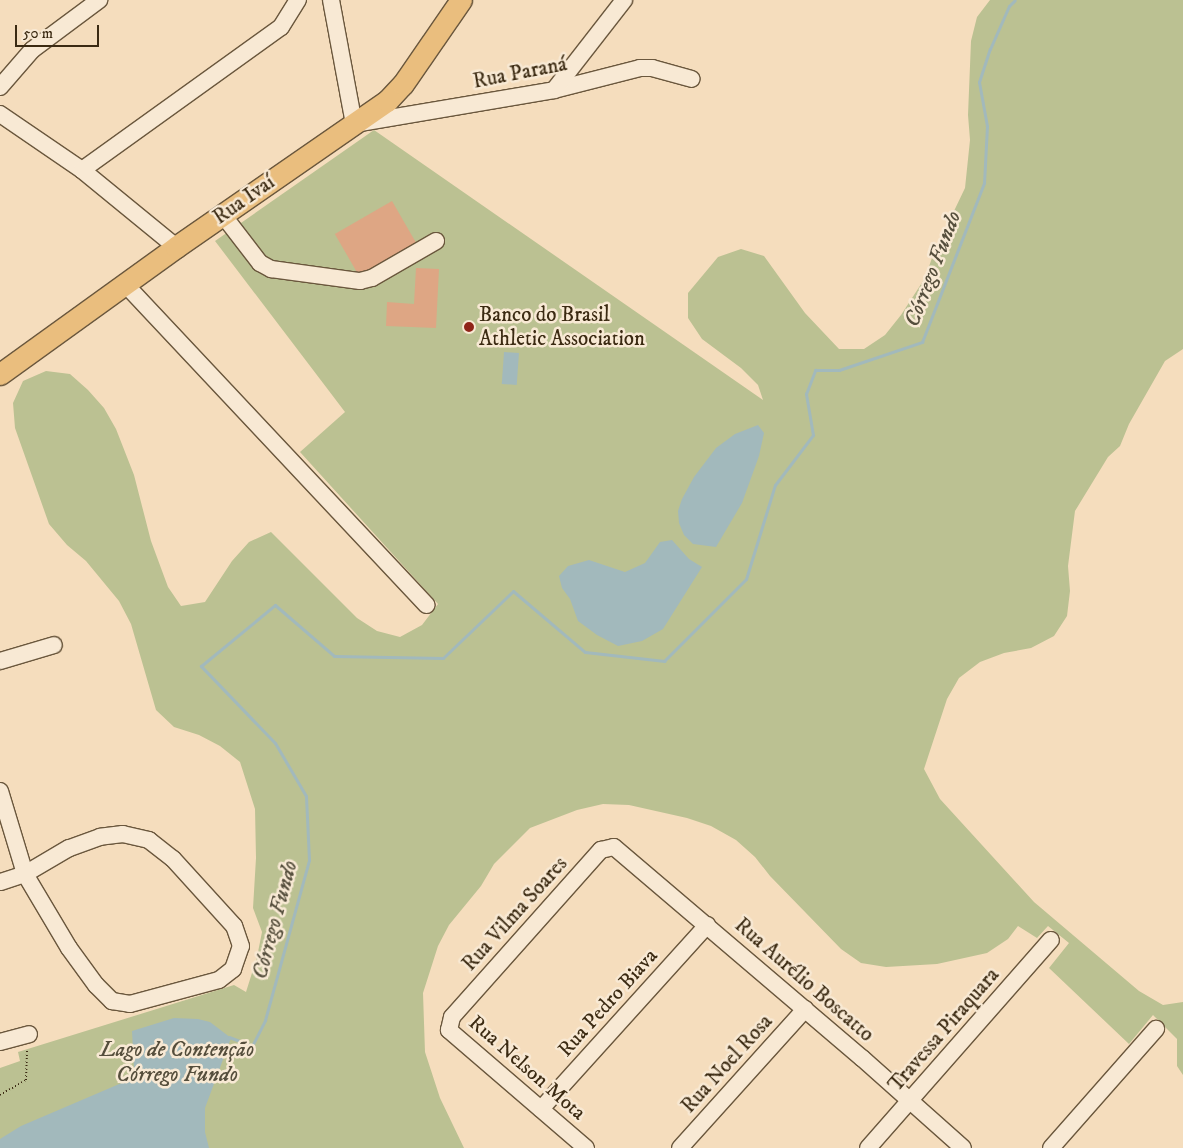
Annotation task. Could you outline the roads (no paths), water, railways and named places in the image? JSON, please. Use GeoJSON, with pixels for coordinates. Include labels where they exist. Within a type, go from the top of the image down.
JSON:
{"type":"FeatureCollection","features":[{"type":"Feature","properties":{"kind":"main road","name":"Rua Ivaí"},"geometry":{"type":"LineString","coordinates":[[0,374],[126,285],[176,247],[387,101],[403,84],[461,0]]}},
{"type":"Feature","properties":{"kind":"street"},"geometry":{"type":"LineString","coordinates":[[0,87],[32,50],[99,0]]}},
{"type":"Feature","properties":{"kind":"street"},"geometry":{"type":"LineString","coordinates":[[82,170],[281,27],[298,0]]}},
{"type":"Feature","properties":{"kind":"street"},"geometry":{"type":"LineString","coordinates":[[331,0],[354,124]]}},
{"type":"Feature","properties":{"kind":"street"},"geometry":{"type":"LineString","coordinates":[[554,90],[624,0]]}},
{"type":"Feature","properties":{"kind":"street","name":"Rua Paraná"},"geometry":{"type":"LineString","coordinates":[[354,124],[554,90],[640,68],[652,68],[692,79]]}},
{"type":"Feature","properties":{"kind":"street"},"geometry":{"type":"LineString","coordinates":[[0,114],[82,170],[176,247]]}},
{"type":"Feature","properties":{"kind":"street"},"geometry":{"type":"LineString","coordinates":[[223,215],[260,263],[271,269],[329,275],[360,281],[372,278],[436,241]]}},
{"type":"Feature","properties":{"kind":"street"},"geometry":{"type":"LineString","coordinates":[[126,285],[426,605]]}},
{"type":"Feature","properties":{"kind":"street"},"geometry":{"type":"LineString","coordinates":[[0,661],[54,645]]}},
{"type":"Feature","properties":{"kind":"street"},"geometry":{"type":"LineString","coordinates":[[0,882],[25,874],[69,848],[100,837],[123,834],[148,840],[173,859],[234,926],[241,946],[233,970],[219,980],[130,1004],[112,1001],[96,985],[69,948],[25,874],[1,797]]}},
{"type":"Feature","properties":{"kind":"street","name":"Rua Aurélio Boscatto"},"geometry":{"type":"LineString","coordinates":[[614,847],[805,1009],[963,1148]]}},
{"type":"Feature","properties":{"kind":"street","name":"Rua Vilma Soares"},"geometry":{"type":"LineString","coordinates":[[452,1017],[601,850],[614,847]]}},
{"type":"Feature","properties":{"kind":"street","name":"Rua Pedro Biava"},"geometry":{"type":"LineString","coordinates":[[541,1109],[707,925]]}},
{"type":"Feature","properties":{"kind":"street","name":"Travessa Piraquara"},"geometry":{"type":"LineString","coordinates":[[868,1148],[1052,940]]}},
{"type":"Feature","properties":{"kind":"street","name":"Rua Noel Rosa"},"geometry":{"type":"LineString","coordinates":[[680,1148],[805,1009]]}},
{"type":"Feature","properties":{"kind":"street","name":"Rua Nelson Mota"},"geometry":{"type":"LineString","coordinates":[[452,1017],[449,1030],[586,1148]]}},
{"type":"Feature","properties":{"kind":"street"},"geometry":{"type":"LineString","coordinates":[[1051,1148],[1156,1029]]}},
{"type":"Feature","properties":{"kind":"street"},"geometry":{"type":"LineString","coordinates":[[0,1042],[28,1042]]}},
{"type":"Feature","properties":{"kind":"water"},"geometry":{"type":"Polygon","coordinates":[[[504,352],[519,353],[517,385],[502,384],[504,352]]]}},
{"type":"Feature","properties":{"kind":"water"},"geometry":{"type":"Polygon","coordinates":[[[758,425],[764,433],[759,456],[742,503],[716,547],[693,544],[684,535],[679,523],[678,511],[694,477],[716,448],[735,434],[758,425]]]}},
{"type":"Feature","properties":{"kind":"water"},"geometry":{"type":"Polygon","coordinates":[[[672,540],[689,559],[702,567],[663,629],[642,641],[618,646],[597,635],[578,621],[570,599],[562,588],[559,576],[568,566],[589,560],[625,572],[645,563],[660,542],[672,540]]]}},
{"type":"Feature","properties":{"kind":"water","name":"Lago de Contenção Córrego Fundo"},"geometry":{"type":"Polygon","coordinates":[[[174,1018],[198,1019],[210,1022],[231,1038],[205,1108],[205,1132],[209,1148],[0,1148],[0,1139],[21,1126],[131,1079],[134,1069],[132,1031],[174,1018]]]}},
{"type":"Feature","properties":{"kind":"waterway","name":"Córrego Fundo"},"geometry":{"type":"LineString","coordinates":[[229,1037],[252,1046],[265,1020],[309,860],[306,796],[275,743],[201,666],[275,605],[334,656],[443,658],[513,591],[585,652],[664,661],[746,579],[775,485],[813,435],[806,394],[815,370],[839,370],[922,342],[984,183],[987,126],[979,82],[990,49],[1009,6],[1015,0]]}},
{"type":"Feature","properties":{"kind":"place","name":"Banco do Brasil Athletic Association"},"geometry":{"type":"Point","coordinates":[469,327]}}]}
